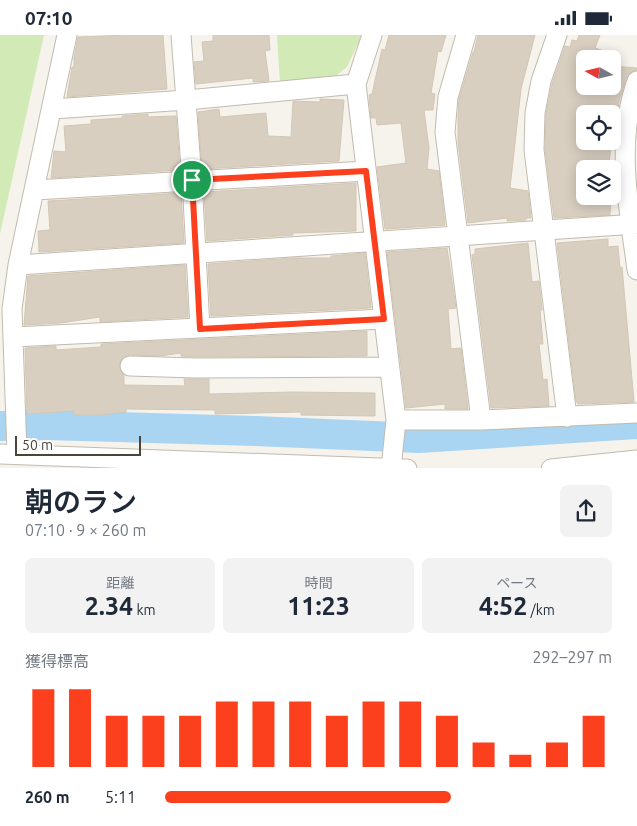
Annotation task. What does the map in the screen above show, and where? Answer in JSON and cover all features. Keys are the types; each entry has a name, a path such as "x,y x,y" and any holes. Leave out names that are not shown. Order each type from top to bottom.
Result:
{"street":[{"path":"67,35 18,265 12,309 16,409 12,450 396,468 396,420 356,84 372,35"},
{"path":"181,35 187,100 200,329"},
{"path":"466,35 448,97 445,132 481,420"},
{"path":"557,35 541,81 535,113 534,150 567,417"},
{"path":"637,81 626,123 624,165 634,224 637,270"},
{"path":"52,109 187,100 356,84"},
{"path":"35,190 366,171"},
{"path":"18,265 634,224"},
{"path":"13,337 384,319"},
{"path":"130,367 195,369 390,367"},
{"path":"396,420 481,420 637,413"},
{"path":"561,468 637,460"}],"green space":[{"path":"0,35 44,35 0,234"},
{"path":"277,35 362,35 347,67 333,78 280,83"}],"building":[{"path":"163,35 167,89 67,97 78,37"},
{"path":"213,35 269,35 270,50 265,51 269,81 253,82 253,78 196,84 194,62 204,61 202,42 213,41"},
{"path":"389,35 446,35 441,52 438,51 431,93 435,94 433,110 424,110 429,148 427,169 439,171 445,225 385,229 377,167 406,163 401,123 377,125 376,118 371,118 369,95 372,94 382,49 385,50"},
{"path":"478,35 535,35 521,89 510,188 528,191 531,218 526,218 526,220 507,221 507,218 468,223 458,142 458,114 459,99"},
{"path":"579,35 600,35 595,48 601,50 576,50 576,95 621,95 621,67 637,68 637,70 630,73 626,78 619,105 576,105 576,150 611,150 609,160 576,160 576,205 611,205 610,215 554,218 545,149 546,114 552,84 565,46 570,47 572,40 577,41"},
{"path":"320,99 344,100 339,161 202,169 198,112 219,109 220,117 266,113 268,136 291,137 293,101 320,102"},
{"path":"148,114 148,117 176,116 180,170 51,178 54,151 66,152 64,126 91,124 91,120"},
{"path":"356,183 356,231 293,233 293,235 207,241 204,192"},
{"path":"181,193 184,243 39,252 38,231 50,230 48,201"},
{"path":"608,239 608,247 618,246 620,268 622,267 634,402 578,404 576,401 557,243"},
{"path":"528,243 532,282 539,281 543,344 539,344 543,380 547,379 549,406 491,408 472,255 475,254 475,249"},
{"path":"447,248 456,308 448,309 451,349 461,348 468,409 445,409 445,404 406,408 387,252"},
{"path":"365,253 371,308 211,316 208,264 294,258 331,258 331,256"},
{"path":"185,265 188,317 100,322 100,317 61,323 24,325 28,276"},
{"path":"367,331 367,356 195,357 181,356 181,353 160,356 130,355 121,360 119,366 124,375 124,385 185,386 184,379 209,379 209,394 375,393 375,416 301,415 301,412 215,414 215,410 126,409 126,412 100,415 74,415 74,411 27,414 25,348 56,346 56,350 101,347 101,344"}],"waterway":[{"path":"0,426 47,425 419,438 637,424"}],"route":[{"path":"366,171 384,319 200,329 192,180 366,171"}]}
